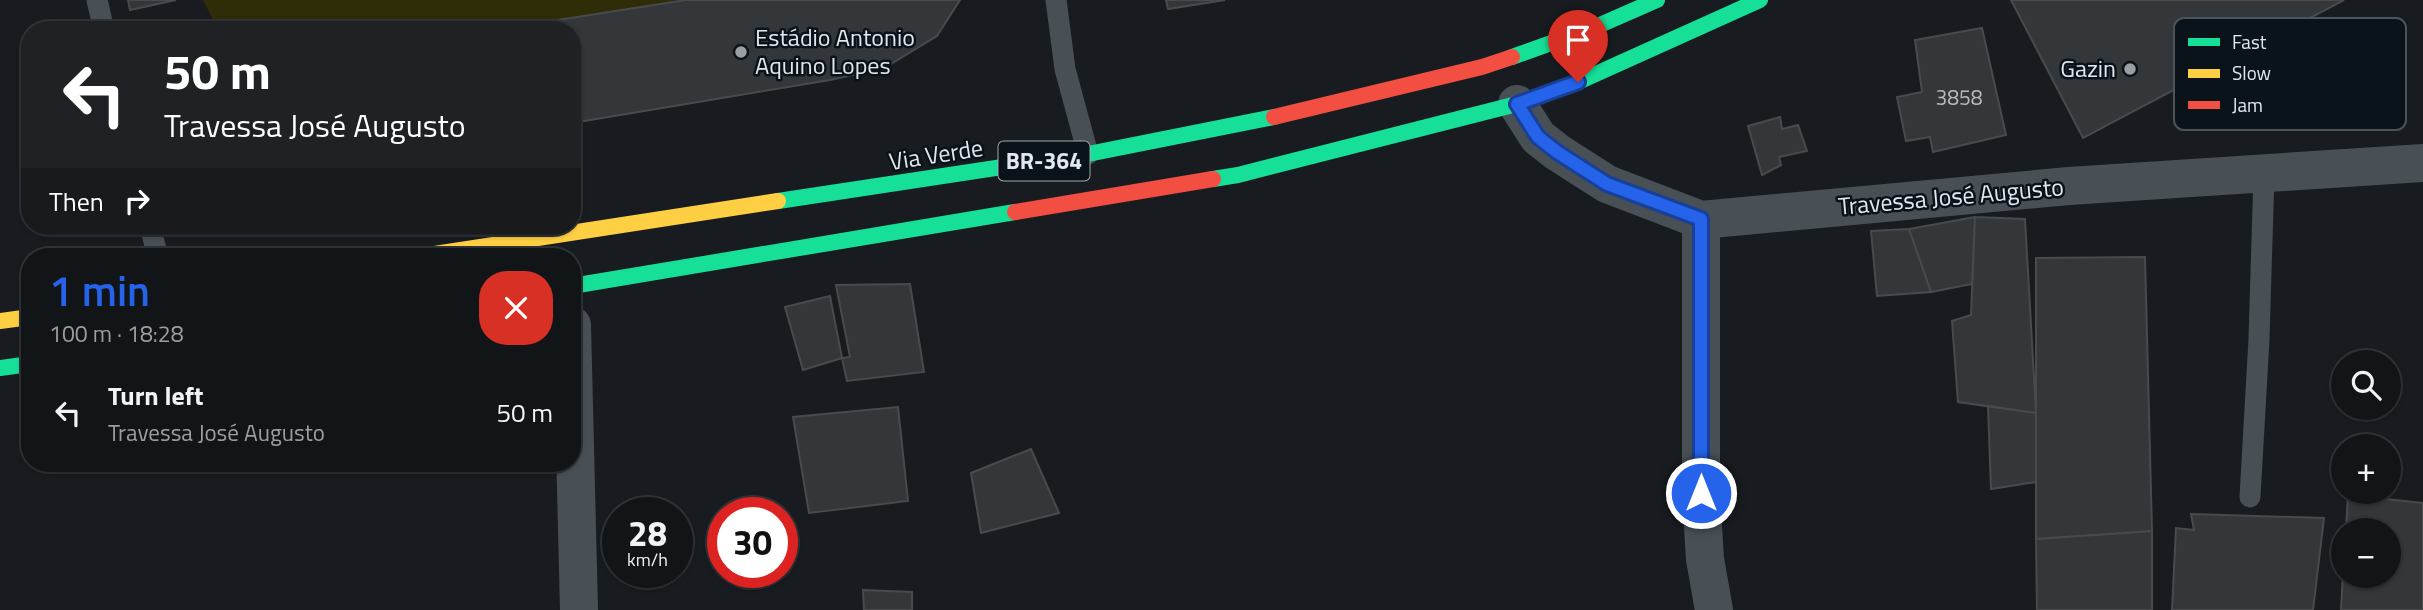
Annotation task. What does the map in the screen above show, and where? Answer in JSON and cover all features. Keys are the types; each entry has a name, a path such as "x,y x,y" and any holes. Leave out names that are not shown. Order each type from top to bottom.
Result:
{"main road":[{"name":"Via Verde","path":"530,248 569,245 1088,155 1317,108 1482,67 1593,28 1657,0"},
{"name":"BR-364","path":"581,284 1238,175 1517,104 1578,82 1760,0"},
{"path":"0,321 21,318"},
{"path":"0,368 21,365"}],"street":[{"name":"Travessa José Augusto","path":"1517,104 1538,137 1597,178 1701,219 2069,186 2423,163"},
{"path":"1701,219 1701,493 1705,559 1714,610"},
{"path":"576,472 579,610"}],"lane":[{"path":"96,0 102,21"},
{"path":"1056,0 1065,69 1088,155"},
{"path":"2250,497 2259,339 2264,174"}],"shaded area":[{"name":"Estádio Antonio Aquino Lopes","path":"203,0 960,0 937,36 884,68 830,80 581,122 581,21 214,21"}],"building":[{"path":"128,0 176,0 130,10"},
{"name":"Estádio Antonio Aquino Lopes","path":"686,0 960,0 937,36 884,68 830,80 581,122 581,21 552,21"},
{"path":"1166,0 1225,0 1168,9"},
{"name":"Gazin","path":"2011,0 2344,0 2310,18 2174,18 2174,90 2083,138"},
{"path":"1982,28 2006,135 1933,152 1930,137 1906,141 1897,97 1922,92 1915,40"},
{"path":"1780,117 1782,129 1798,125 1807,151 1779,157 1781,165 1762,175 1748,126"},
{"path":"1975,217 2025,219 2036,413 1958,402 1952,321 1971,315"},
{"path":"1975,217 1972,284 1931,292 1909,229"},
{"path":"1909,229 1931,292 1877,296 1871,231"},
{"path":"2145,257 2152,531 2036,539 2036,258"},
{"path":"910,284 924,372 847,381 842,358 850,357 836,285"},
{"path":"830,296 842,358 803,370 785,307"},
{"path":"1988,406 2036,413 2036,482 1991,489"},
{"path":"898,407 908,501 809,513 793,417"},
{"path":"1031,449 1059,513 981,533 971,473"},
{"path":"2401,501 2423,503 2423,610 2341,610 2342,588 2401,588 2401,518 2347,518 2347,504 2401,504"},
{"path":"2191,514 2324,518 2313,610 2172,610 2176,528 2194,530"},
{"path":"2152,531 2152,610 2037,610 2036,539"},
{"path":"863,590 912,592 912,610 864,610"}],"traffic: fast":[{"path":"1512,57 1593,28 1657,0"},
{"path":"1213,179 1238,175 1517,104 1578,82 1760,0"},
{"path":"778,201 1088,154 1274,117"},
{"path":"581,284 1015,212"},
{"path":"0,368 21,365"}],"traffic: slow":[{"path":"581,231 778,201"},
{"path":"473,248 558,235"},
{"path":"0,321 21,318"}],"traffic: jam":[{"path":"1274,117 1482,67 1512,57"},
{"path":"1015,212 1213,179"}],"place":[{"name":"Estádio Antonio Aquino Lopes","path":"741,52"},
{"name":"Gazin","path":"2130,69"}],"route":[{"path":"1578,82 1517,104 1538,137 1607,184 1701,219 1701,493"}]}
